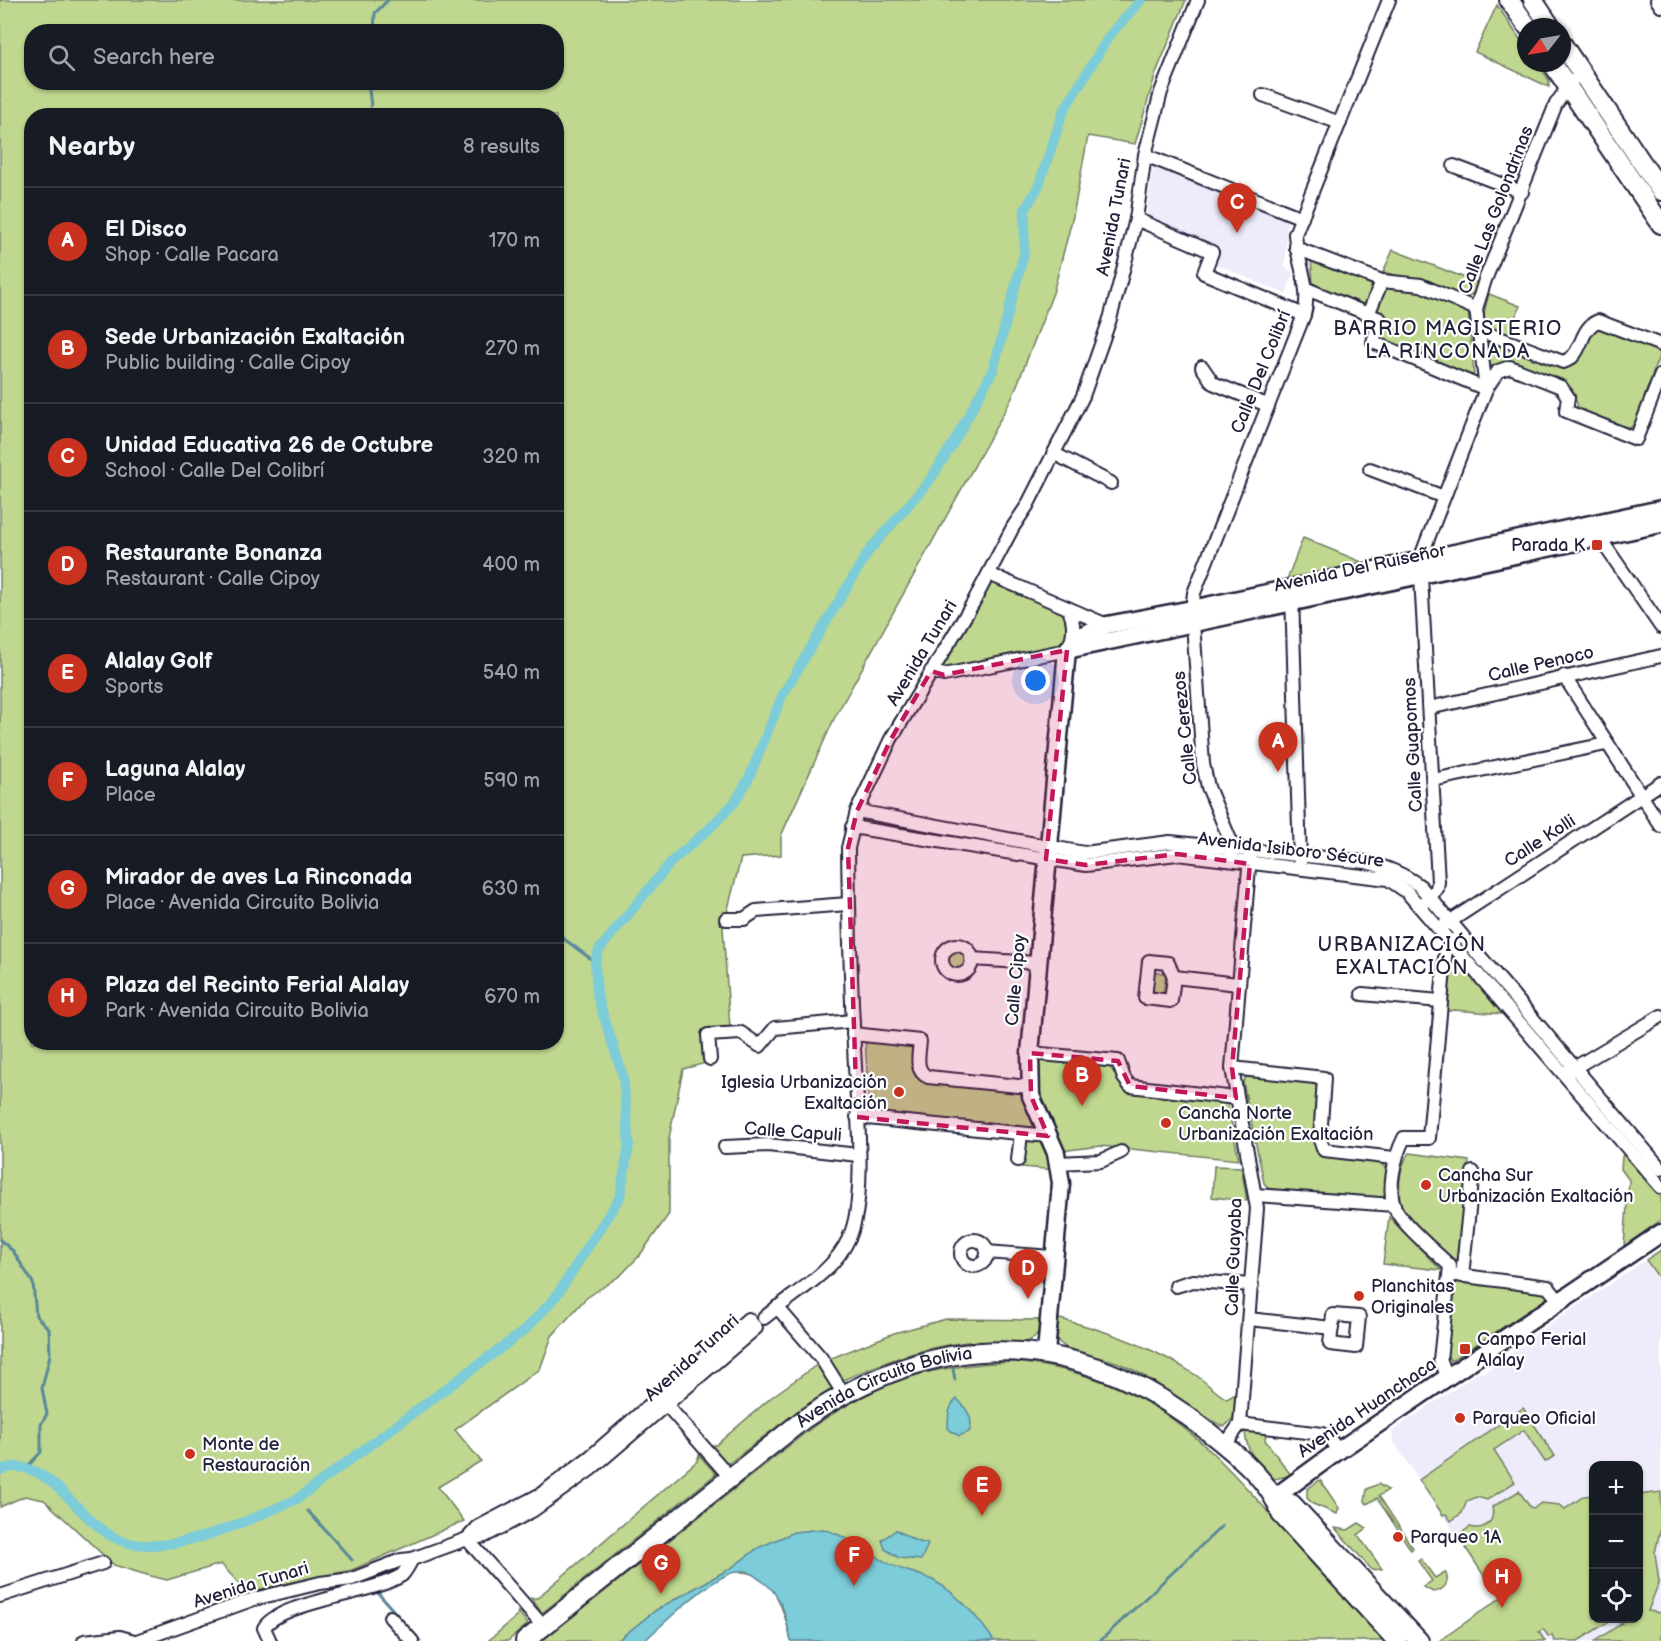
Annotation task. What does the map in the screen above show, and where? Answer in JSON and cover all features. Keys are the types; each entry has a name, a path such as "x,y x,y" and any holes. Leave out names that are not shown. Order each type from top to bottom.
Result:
{"main road":[{"path":"1509,0 1522,18"},
{"path":"1533,0 1545,18"},
{"path":"1571,70 1574,79 1661,224"},
{"path":"1564,72 1574,79 1661,191"},
{"name":"Avenida Del Ruiseñor","path":"1067,650 1193,616 1597,530 1661,509"},
{"name":"Avenida Del Ruiseñor","path":"1597,530 1661,524"},
{"name":"Avenida Del Ruiseñor","path":"1067,650 1079,636 1107,624 1193,616"},
{"name":"Calle Cipoy","path":"1046,1353 1052,1257 1060,1183 1058,1163 1032,1102 1029,1087 1030,1053 1067,650"},
{"name":"Avenida Huanchaca","path":"1275,1497 1338,1451 1661,1233"},
{"name":"Avenida Circuito Bolivia","path":"525,1641 804,1419 843,1393 896,1369 924,1361 987,1352 1046,1353 1089,1365 1149,1390 1174,1405 1225,1445 1275,1497 1292,1504 1419,1641"},
{"name":"Avenida Circuito Bolivia","path":"1275,1497 1281,1514 1397,1641"}],"street":[{"name":"Avenida Tunari","path":"764,1318 828,1267 850,1236 858,1188 848,904 848,848 852,826 891,739 988,574 1055,454 1083,396 1110,319 1136,219 1145,155 1161,92 1198,0"},
{"name":"Calle Del Colibrí","path":"1193,616 1194,593 1304,315 1307,289 1296,248 1295,234 1389,0"},
{"path":"1657,0 1661,6"},
{"name":"Calle Las Golondrinas","path":"1420,567 1444,497 1486,389 1476,309 1485,280 1556,104 1574,79"},
{"path":"1263,95 1340,123"},
{"path":"1145,155 1302,218"},
{"path":"1454,166 1522,192"},
{"path":"1136,219 1212,252 1204,273 1304,315"},
{"path":"1296,248 1382,281 1421,285 1476,309"},
{"path":"1369,312 1382,281"},
{"path":"1307,289 1369,312 1380,319 1372,342 1486,389 1498,371 1510,367 1562,387 1568,397 1566,411 1636,439 1661,375"},
{"path":"1478,330 1563,362 1573,357 1586,329 1598,321 1661,345"},
{"path":"1202,367 1213,383 1267,405"},
{"path":"1055,454 1098,474 1111,483"},
{"path":"1370,469 1444,497"},
{"path":"1597,530 1661,627"},
{"name":"Calle Guapomos","path":"1420,567 1438,882 1437,889 1424,901"},
{"path":"988,574 1107,624"},
{"path":"1292,595 1299,869"},
{"name":"Calle Cipoy","path":"1067,650 1072,640 1074,626 1068,608"},
{"name":"Calle Cerezos","path":"1193,616 1203,764 1208,787 1231,842 1232,856"},
{"name":"Avenida Del Ruiseñor","path":"931,671 944,675 1067,650"},
{"name":"Calle Penoco","path":"1429,708 1661,656"},
{"path":"1564,676 1606,744 1661,825"},
{"path":"1433,780 1606,744"},
{"name":"Calle Kolli","path":"1444,926 1661,783"},
{"name":"Avenida Isiboro Sécure","path":"858,811 1048,853"},
{"name":"Avenida Isiboro Sécure","path":"852,826 1048,853 1084,853 1170,842 1299,869 1378,876 1398,884 1424,901 1444,926 1574,1067 1661,1169"},
{"name":"Avenida Isiboro Sécure","path":"1250,858 1300,856 1386,867 1403,874 1420,886 1424,901"},
{"name":"Calle Guayaba","path":"1240,1424 1252,1285 1256,1196 1232,1068 1250,858"},
{"path":"726,919 744,919 756,911 848,904"},
{"path":"1456,939 1445,958 1429,1138 1404,1138 1394,1158 1394,1205 1403,1219 1450,1266 1456,1275 1548,1287 1560,1302"},
{"name":"Avenida Isiboro Sécure","path":"1456,939 1564,1076 1661,1187"},
{"path":"972,959 1037,963"},
{"path":"1174,977 1238,984"},
{"path":"1362,994 1440,1001"},
{"path":"1564,1076 1574,1067 1661,1016"},
{"path":"710,1059 708,1035 741,1033 760,1046 775,1028 853,1021"},
{"path":"853,1034 920,1041 918,1066 920,1072 928,1077 1029,1087"},
{"path":"1030,1053 1118,1061 1124,1078 1130,1086 1236,1098"},
{"path":"1232,1068 1324,1078 1320,1140 1324,1150 1394,1158"},
{"path":"857,1117 1048,1136"},
{"path":"1018,1160 1021,1134"},
{"name":"Calle Capuli","path":"725,1146 768,1146 858,1155"},
{"path":"1058,1163 1101,1161 1120,1152"},
{"path":"1448,1377 1440,1360 1473,1172"},
{"path":"1256,1196 1394,1205"},
{"path":"987,1252 1052,1257"},
{"path":"1176,1286 1193,1281 1252,1285"},
{"path":"777,1307 821,1358 843,1393"},
{"name":"Avenida Tunari","path":"84,1641 120,1637 135,1641 254,1599 320,1582 352,1579 401,1560 412,1559 467,1539 485,1536 532,1511 591,1469 756,1328 748,1319 590,1456 541,1494 478,1527 467,1539"},
{"path":"1249,1319 1332,1328"},
{"path":"658,1396 730,1477"},
{"path":"1225,1445 1240,1424 1322,1434 1330,1439 1338,1451"},
{"path":"467,1539 543,1626"},
{"name":"Avenida Tunari","path":"270,1641 264,1628 268,1620 302,1606 382,1584 404,1574 412,1559"},
{"path":"0,1596 103,1563"},
{"path":"390,1617 412,1641"}],"highlighted area":[{"path":"1067,650 1046,859 1086,865 1177,854 1250,864 1232,1068 1236,1098 1130,1086 1118,1061 1030,1053 1031,1096 1048,1136 857,1117 848,848 857,811 891,739 931,671 944,675"}],"shaded area":[{"path":"1155,165 1287,219 1285,267 1293,273 1286,294 1215,264 1221,248 1147,215 1152,169"},
{"name":"Campo Ferial Alalay","path":"1661,1250 1661,1641 1545,1641 1504,1579 1495,1585 1489,1583 1393,1441 1392,1431 1479,1372 1482,1374 1512,1353 1513,1349"}],"green space":[{"path":"0,0 1186,0 1156,73 1135,144 1088,136 1073,216 1053,293 1012,398 834,719 781,836 781,855 741,858 723,928 730,1028 705,1030 706,1063 683,1069 669,1138 669,1214 640,1255 621,1275 585,1299 552,1336 540,1369 455,1430 481,1461 438,1487 464,1521 352,1570 247,1592 221,1564 167,1580 114,1565 44,1500 25,1496 0,1507"},
{"path":"1497,5 1517,35 1517,72 1475,52"},
{"path":"1517,72 1543,72 1549,80 1549,87"},
{"path":"1393,250 1478,283 1474,293 1465,298 1424,282 1383,272"},
{"path":"1311,259 1372,283 1367,304 1362,305 1317,287 1313,282"},
{"path":"1395,286 1415,289 1468,311 1474,374 1467,376 1380,340 1376,311 1383,291"},
{"path":"1489,294 1520,306 1508,334 1485,321"},
{"path":"1596,326 1656,349 1660,353 1635,423 1630,428 1579,410 1572,389 1562,381 1507,362 1493,367 1488,365 1484,344 1489,340 1556,366 1569,367 1578,358 1588,336"},
{"path":"1303,538 1369,565 1286,582"},
{"path":"995,582 1059,609 1067,622 1061,645 944,670 941,664 988,586"},
{"path":"860,819 1043,851 1042,854 860,821"},
{"path":"957,950 964,953 967,960 964,967 957,970 950,967 947,960 950,953"},
{"path":"1454,960 1459,961 1504,1014 1454,1010 1445,1012 1450,963"},
{"path":"1154,971 1166,974 1163,994 1150,990"},
{"path":"865,1039 915,1045 915,1070 1026,1091 1037,1128 871,1112"},
{"path":"1036,1059 1110,1067 1125,1089 1227,1101 1239,1160 1101,1146 1061,1151 1038,1099"},
{"path":"1247,1076 1314,1083 1318,1089 1315,1140 1317,1152 1323,1156 1380,1161 1387,1171 1385,1200 1269,1189 1264,1183 1243,1082"},
{"path":"1026,1139 1043,1140 1055,1170 1022,1167"},
{"path":"1410,1153 1469,1161 1457,1259 1452,1260 1403,1211 1400,1181 1403,1165"},
{"path":"1625,1155 1661,1197 1661,1220 1624,1246 1629,1180 1621,1169 1622,1156"},
{"path":"1214,1166 1241,1167 1247,1201 1212,1197"},
{"path":"1389,1217 1441,1270 1383,1264"},
{"path":"1661,1250 1661,1281 1646,1260"},
{"path":"1459,1280 1547,1291 1550,1294 1548,1298 1451,1361 1447,1355 1455,1285"},
{"path":"1056,1318 1111,1334 1164,1356 1197,1376 1227,1399 1239,1392 1233,1418 1224,1427 1131,1369 1116,1362 1082,1354 1065,1347 1054,1335"},
{"path":"946,1319 1043,1320 1037,1335 1028,1341 967,1342 919,1351 843,1380 829,1359 894,1333"},
{"path":"1014,1362 1063,1370 1095,1379 1141,1399 1178,1423 1228,1468 1388,1641 791,1641 785,1616 775,1593 768,1584 747,1573 733,1572 731,1568 656,1610 617,1641 542,1641 814,1426 839,1410 886,1386 932,1371"},
{"path":"818,1364 835,1387 795,1413 728,1464 711,1445 716,1445 773,1396"},
{"path":"1523,1408 1555,1456 1545,1462 1524,1430 1494,1450 1515,1482 1487,1500 1477,1497 1467,1501 1462,1513 1451,1521 1446,1514 1443,1515 1419,1480"},
{"path":"1245,1429 1266,1432 1265,1440 1291,1475 1275,1479 1263,1469 1250,1451"},
{"path":"699,1455 716,1474 542,1613 531,1598 537,1598 697,1461"},
{"path":"1320,1480 1339,1508 1337,1514 1313,1504 1307,1498 1307,1489"},
{"path":"1378,1484 1388,1490 1379,1496 1413,1548 1411,1550 1377,1498 1367,1504 1365,1501 1367,1489"},
{"path":"1519,1491 1530,1507 1534,1508 1541,1503 1560,1505 1565,1509 1584,1496 1589,1495 1589,1623 1606,1623 1578,1641 1554,1641 1552,1635 1549,1637 1543,1629 1539,1632 1545,1641 1439,1641 1509,1592 1498,1576 1494,1579 1489,1573 1484,1576 1462,1542 1464,1540 1460,1534 1470,1527 1480,1528 1488,1524 1492,1517 1492,1507"},
{"path":"1661,1492 1661,1526 1655,1553 1659,1582 1648,1611 1661,1613 1661,1641 1595,1641 1622,1623 1643,1623 1643,1494"},
{"path":"1359,1523 1367,1528 1358,1535 1382,1569 1372,1570 1335,1528 1348,1530"},
{"path":"1421,1559 1435,1578 1445,1572 1447,1582 1440,1590 1433,1592 1423,1587 1432,1581 1418,1561"},
{"path":"518,1611 528,1624 508,1641 488,1641 517,1616"}],"water":[{"path":"957,1399 964,1406 971,1423 969,1432 959,1436 948,1429 950,1408"},
{"path":"823,1529 848,1539 893,1566 923,1576 944,1587 972,1613 994,1641 791,1641 783,1607 775,1593 746,1571 722,1577 708,1586 644,1641 617,1641 656,1610 731,1568 758,1548 794,1532"},
{"path":"896,1530 916,1541 928,1544 921,1560 899,1558 885,1549 882,1540"}],"waterway":[{"path":"374,24 375,13 388,0"},
{"path":"0,1470 18,1467 35,1471 65,1494 94,1523 125,1542 145,1545 167,1544 213,1533 297,1499 525,1330 555,1298 620,1197 629,1145 623,1076 597,995 595,962 599,950 671,862 709,829 735,802 749,778 782,696 868,552 930,480 954,442 993,370 1024,254 1025,210 1039,185 1063,112 1109,36 1141,0"},
{"path":"369,90 371,106"},
{"path":"564,939 595,962"},
{"path":"0,1240 13,1251 33,1283 36,1316 49,1329 50,1355 42,1388 47,1414 41,1424 41,1452 27,1467"},
{"path":"953,1369 955,1380"},
{"path":"308,1511 352,1560"},
{"path":"1100,1641 1222,1526"},
{"path":"378,1593 420,1641"}],"place":[{"name":"Unidad Educativa 26 de Octubre","path":"1237,233"},
{"name":"Parada K","path":"1597,545"},
{"name":"El Disco","path":"1278,772"},
{"name":"Iglesia Urbanización Exaltación","path":"899,1092"},
{"name":"Sede Urbanización Exaltación","path":"1082,1106"},
{"name":"Cancha Norte Urbanización Exaltación","path":"1166,1123"},
{"name":"Cancha Sur Urbanización Exaltación","path":"1426,1185"},
{"name":"Planchitas Originales","path":"1359,1296"},
{"name":"Restaurante Bonanza","path":"1028,1299"},
{"name":"Campo Ferial Alalay","path":"1465,1349"},
{"name":"Parqueo Oficial","path":"1460,1418"},
{"name":"Monte de Restauración","path":"190,1454"},
{"name":"Alalay Golf","path":"982,1516"},
{"name":"Parqueo 1A","path":"1398,1537"},
{"name":"Laguna Alalay","path":"854,1586"},
{"name":"Mirador de aves La Rinconada","path":"661,1594"},
{"name":"Plaza del Recinto Ferial Alalay","path":"1502,1608"}],"district":[{"name":"BARRIO MAGISTERIO LA RINCONADA","path":"1448,340"},
{"name":"URBANIZACIÓN EXALTACIÓN","path":"1402,956"}]}
